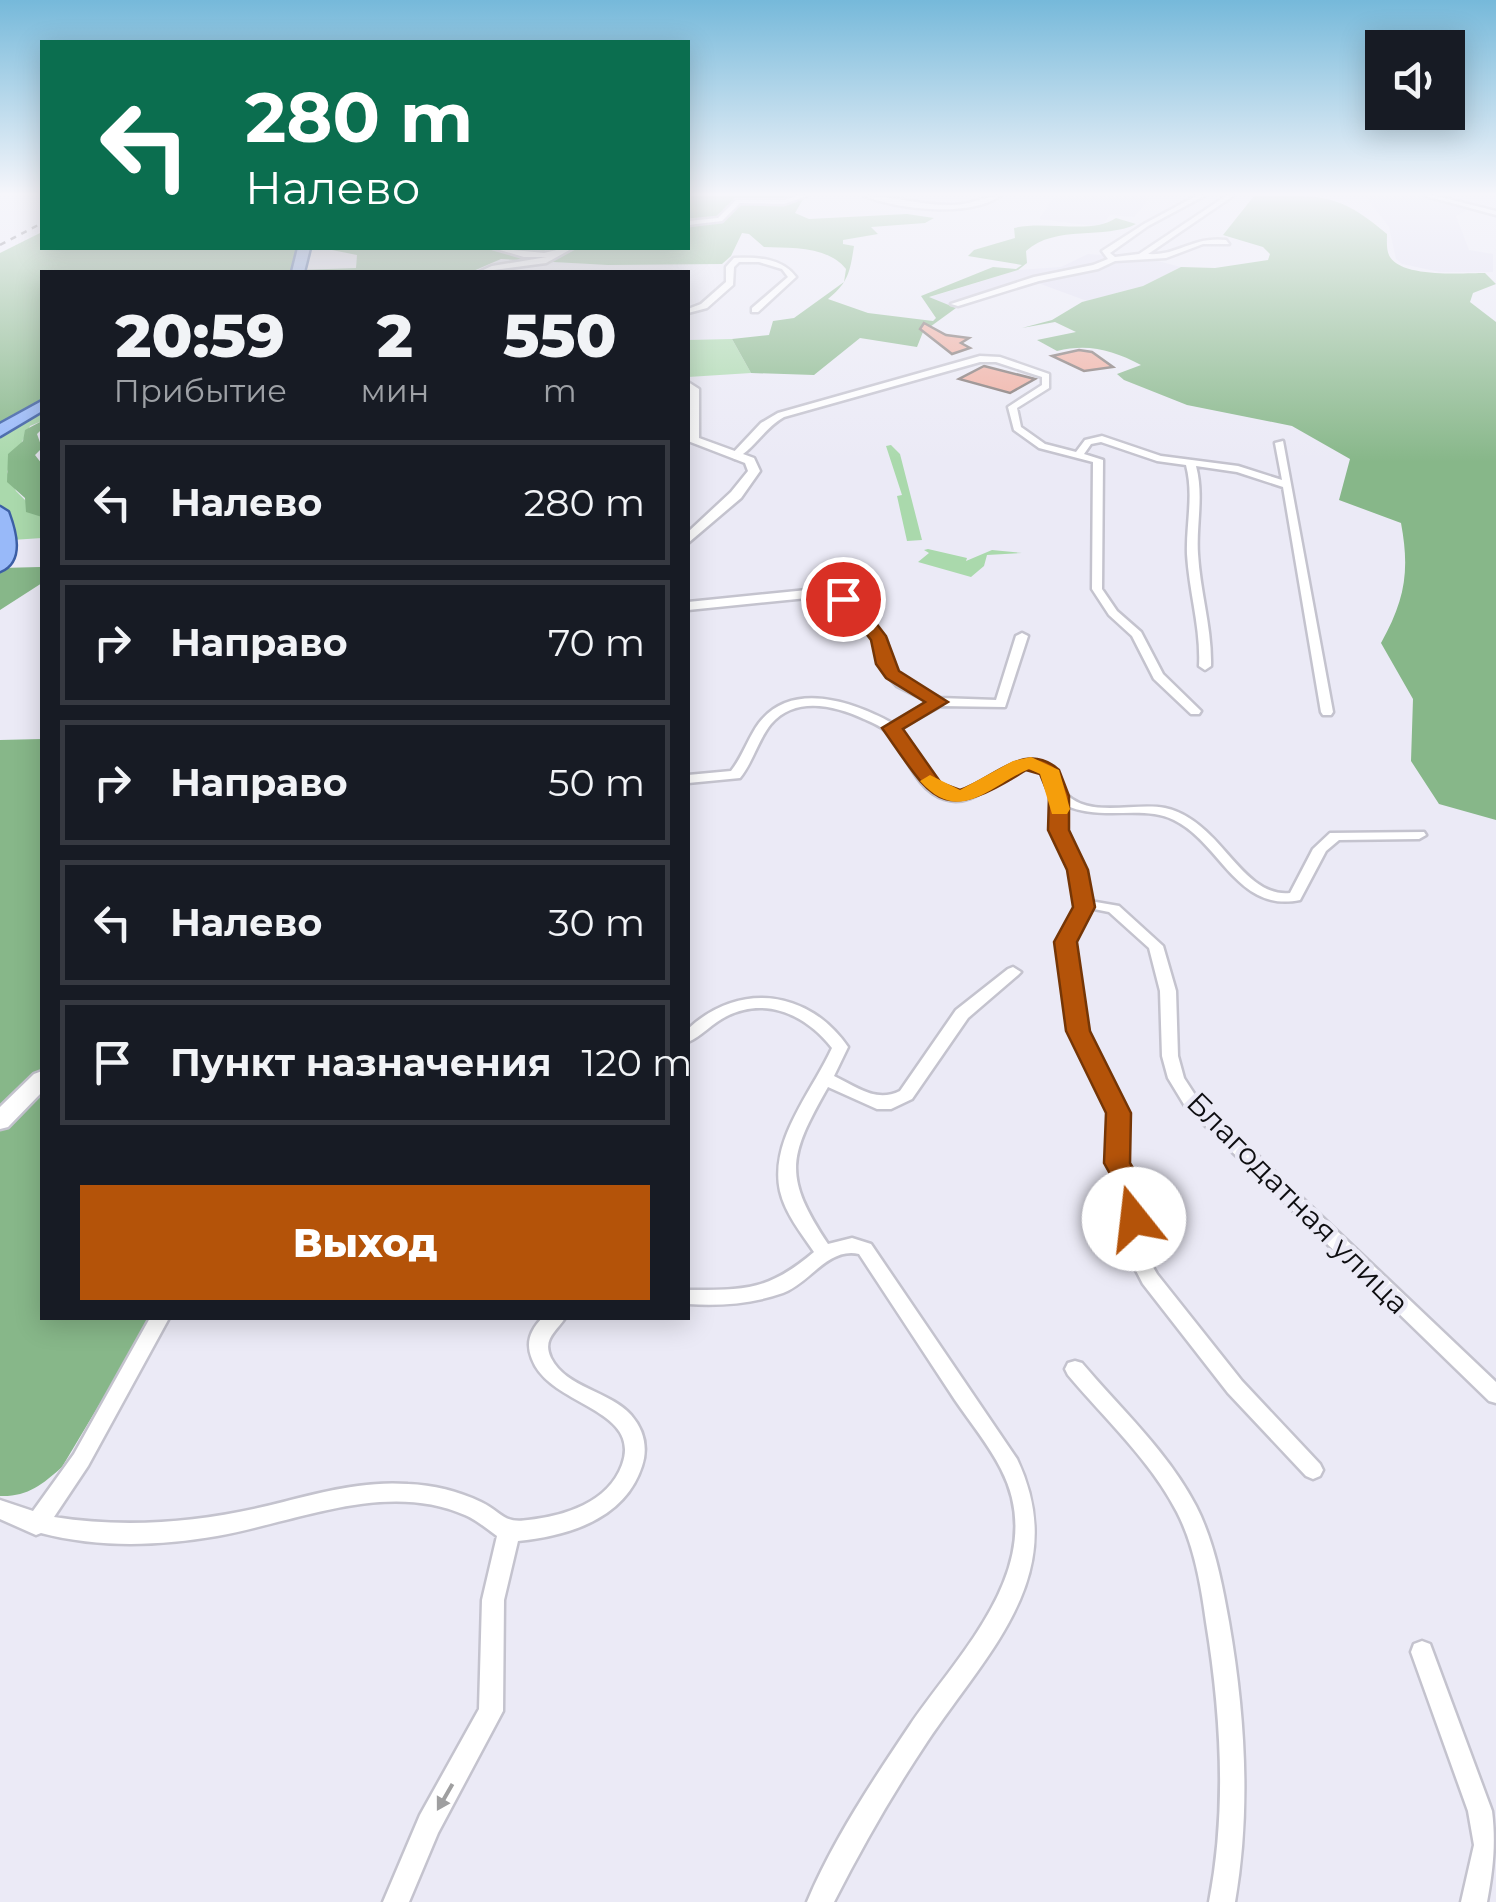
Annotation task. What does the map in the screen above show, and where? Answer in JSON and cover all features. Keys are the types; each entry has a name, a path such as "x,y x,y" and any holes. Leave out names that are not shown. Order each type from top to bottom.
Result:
{"main road":[{"path":"0,431 40,407"},
{"path":"0,512 8,541 0,566"}],"street":[{"path":"690,311 704,306 728,285"},
{"path":"754,310 785,285"},
{"path":"955,304 1028,285"},
{"path":"735,456 747,448 755,431 780,415 988,358 1046,376 1046,386 1012,407 1018,428 1042,446 1092,457 1098,463 1097,590 1105,604 1137,634 1158,676 1194,711"},
{"path":"690,387 693,440 754,464 750,480 690,537"},
{"path":"1078,454 1088,442 1102,439 1160,459 1238,469 1288,485"},
{"path":"1280,443 1288,467 1327,712"},
{"path":"1190,463 1196,513 1192,552 1208,640 1205,666"},
{"path":"690,606 817,593 850,601 880,639 885,664 892,674 938,702 1001,704 1022,636"},
{"path":"892,728 938,702"},
{"path":"690,780 735,775 766,722 777,712 800,704 847,705 892,728 934,788 950,796 970,794 1020,765 1031,763 1049,770 1059,796 1058,830 1078,870 1084,907 1066,942 1078,1031 1118,1113 1117,1163 1134,1192 1135,1245 1142,1268 1234,1387 1313,1470"},
{"path":"1059,796 1072,805 1096,812 1178,816 1219,848 1250,887 1276,899 1289,899 1300,891 1320,849 1335,836 1419,835"},
{"name":"Благодатная улица","path":"1084,907 1094,904 1114,909 1156,946 1168,991 1170,1056 1176,1078 1192,1102 1496,1395"},
{"path":"828,1080 877,1103 891,1103 906,1095 962,1014 1014,972"},
{"path":"690,1035 708,1019 739,1006 772,1001 814,1017 840,1047 828,1080 789,1148 786,1162 793,1202 824,1253"},
{"path":"0,1121 40,1080"},
{"path":"690,1296 769,1290 796,1278 824,1253 844,1243 865,1249 876,1260 925,1342 1010,1466 1024,1513 1025,1546 1015,1582 991,1628 915,1738 820,1902"},
{"path":"36,1525 81,1460 158,1320"},
{"path":"0,1509 36,1525 136,1535 218,1526 402,1490 444,1496 487,1513 509,1532 550,1529 582,1518 617,1495 636,1454 634,1435 621,1417 564,1386 542,1368 537,1343 552,1320"},
{"path":"1075,1369 1174,1489 1189,1515 1203,1557 1224,1668 1233,1799 1222,1902"},
{"path":"396,1902 430,1824 491,1711 493,1600 509,1532"},
{"path":"1422,1652 1480,1811 1486,1845 1474,1902"}],"shaded area":[{"path":"970,285 1032,285 956,308 927,298"},
{"path":"1043,285 1145,285 1143,286 1087,301"}],"green space":[{"path":"0,285 40,285 40,407 0,433"},
{"path":"842,285 828,299 868,313 933,321 936,318 921,296 949,285 969,285 929,297 956,308 923,332 917,347 860,338 814,375 751,373 732,339 769,335 773,321 794,318"},
{"path":"1494,285 1473,293 1470,302 1496,322 1496,820 1439,804 1411,761 1413,699 1381,643 1396,613 1403,585 1401,523 1339,500 1350,459 1292,426 1187,405 1124,380 1117,374 1141,365 1120,355 1090,348 1057,351 1037,340 1076,332 1055,322 1022,328 1052,320 1082,302 1143,286"},
{"path":"732,339 751,373 690,377 690,340"},
{"path":"40,407 40,422 30,426 7,472 16,491 40,515 40,538 12,540 0,505 0,433"},
{"path":"40,422 40,450 35,455 40,461 40,516 26,512 25,498 7,482 8,454 23,441 25,430"},
{"path":"891,445 900,454 922,540 907,541 897,496 902,495 886,446"},
{"path":"0,505 5,516 1,568 40,567 40,584 0,610"},
{"path":"924,550 967,558 966,561 992,550 1022,553 987,555 984,566 971,577 918,562 929,553"},
{"path":"40,739 40,1320 150,1320 62,1467 34,1489 0,1496 0,740"}],"building":[{"path":"924,323 946,335 969,338 961,343 970,348 952,354 920,329"},
{"path":"1079,350 1092,352 1113,367 1084,371 1052,356"},
{"path":"984,366 1035,379 1010,393 959,379"}],"slow traffic":[{"path":"930,781 934,788 950,796 962,796 982,789 1020,765 1042,765 1049,770 1060,809"}],"route":[{"path":"843,599 850,601 880,639 885,664 892,674 938,702 892,728 934,788 950,796 962,796 982,789 1020,765 1031,763 1049,770 1059,796 1058,830 1078,870 1084,907 1066,942 1078,1031 1118,1113 1117,1163 1134,1192 1134,1219"}]}
